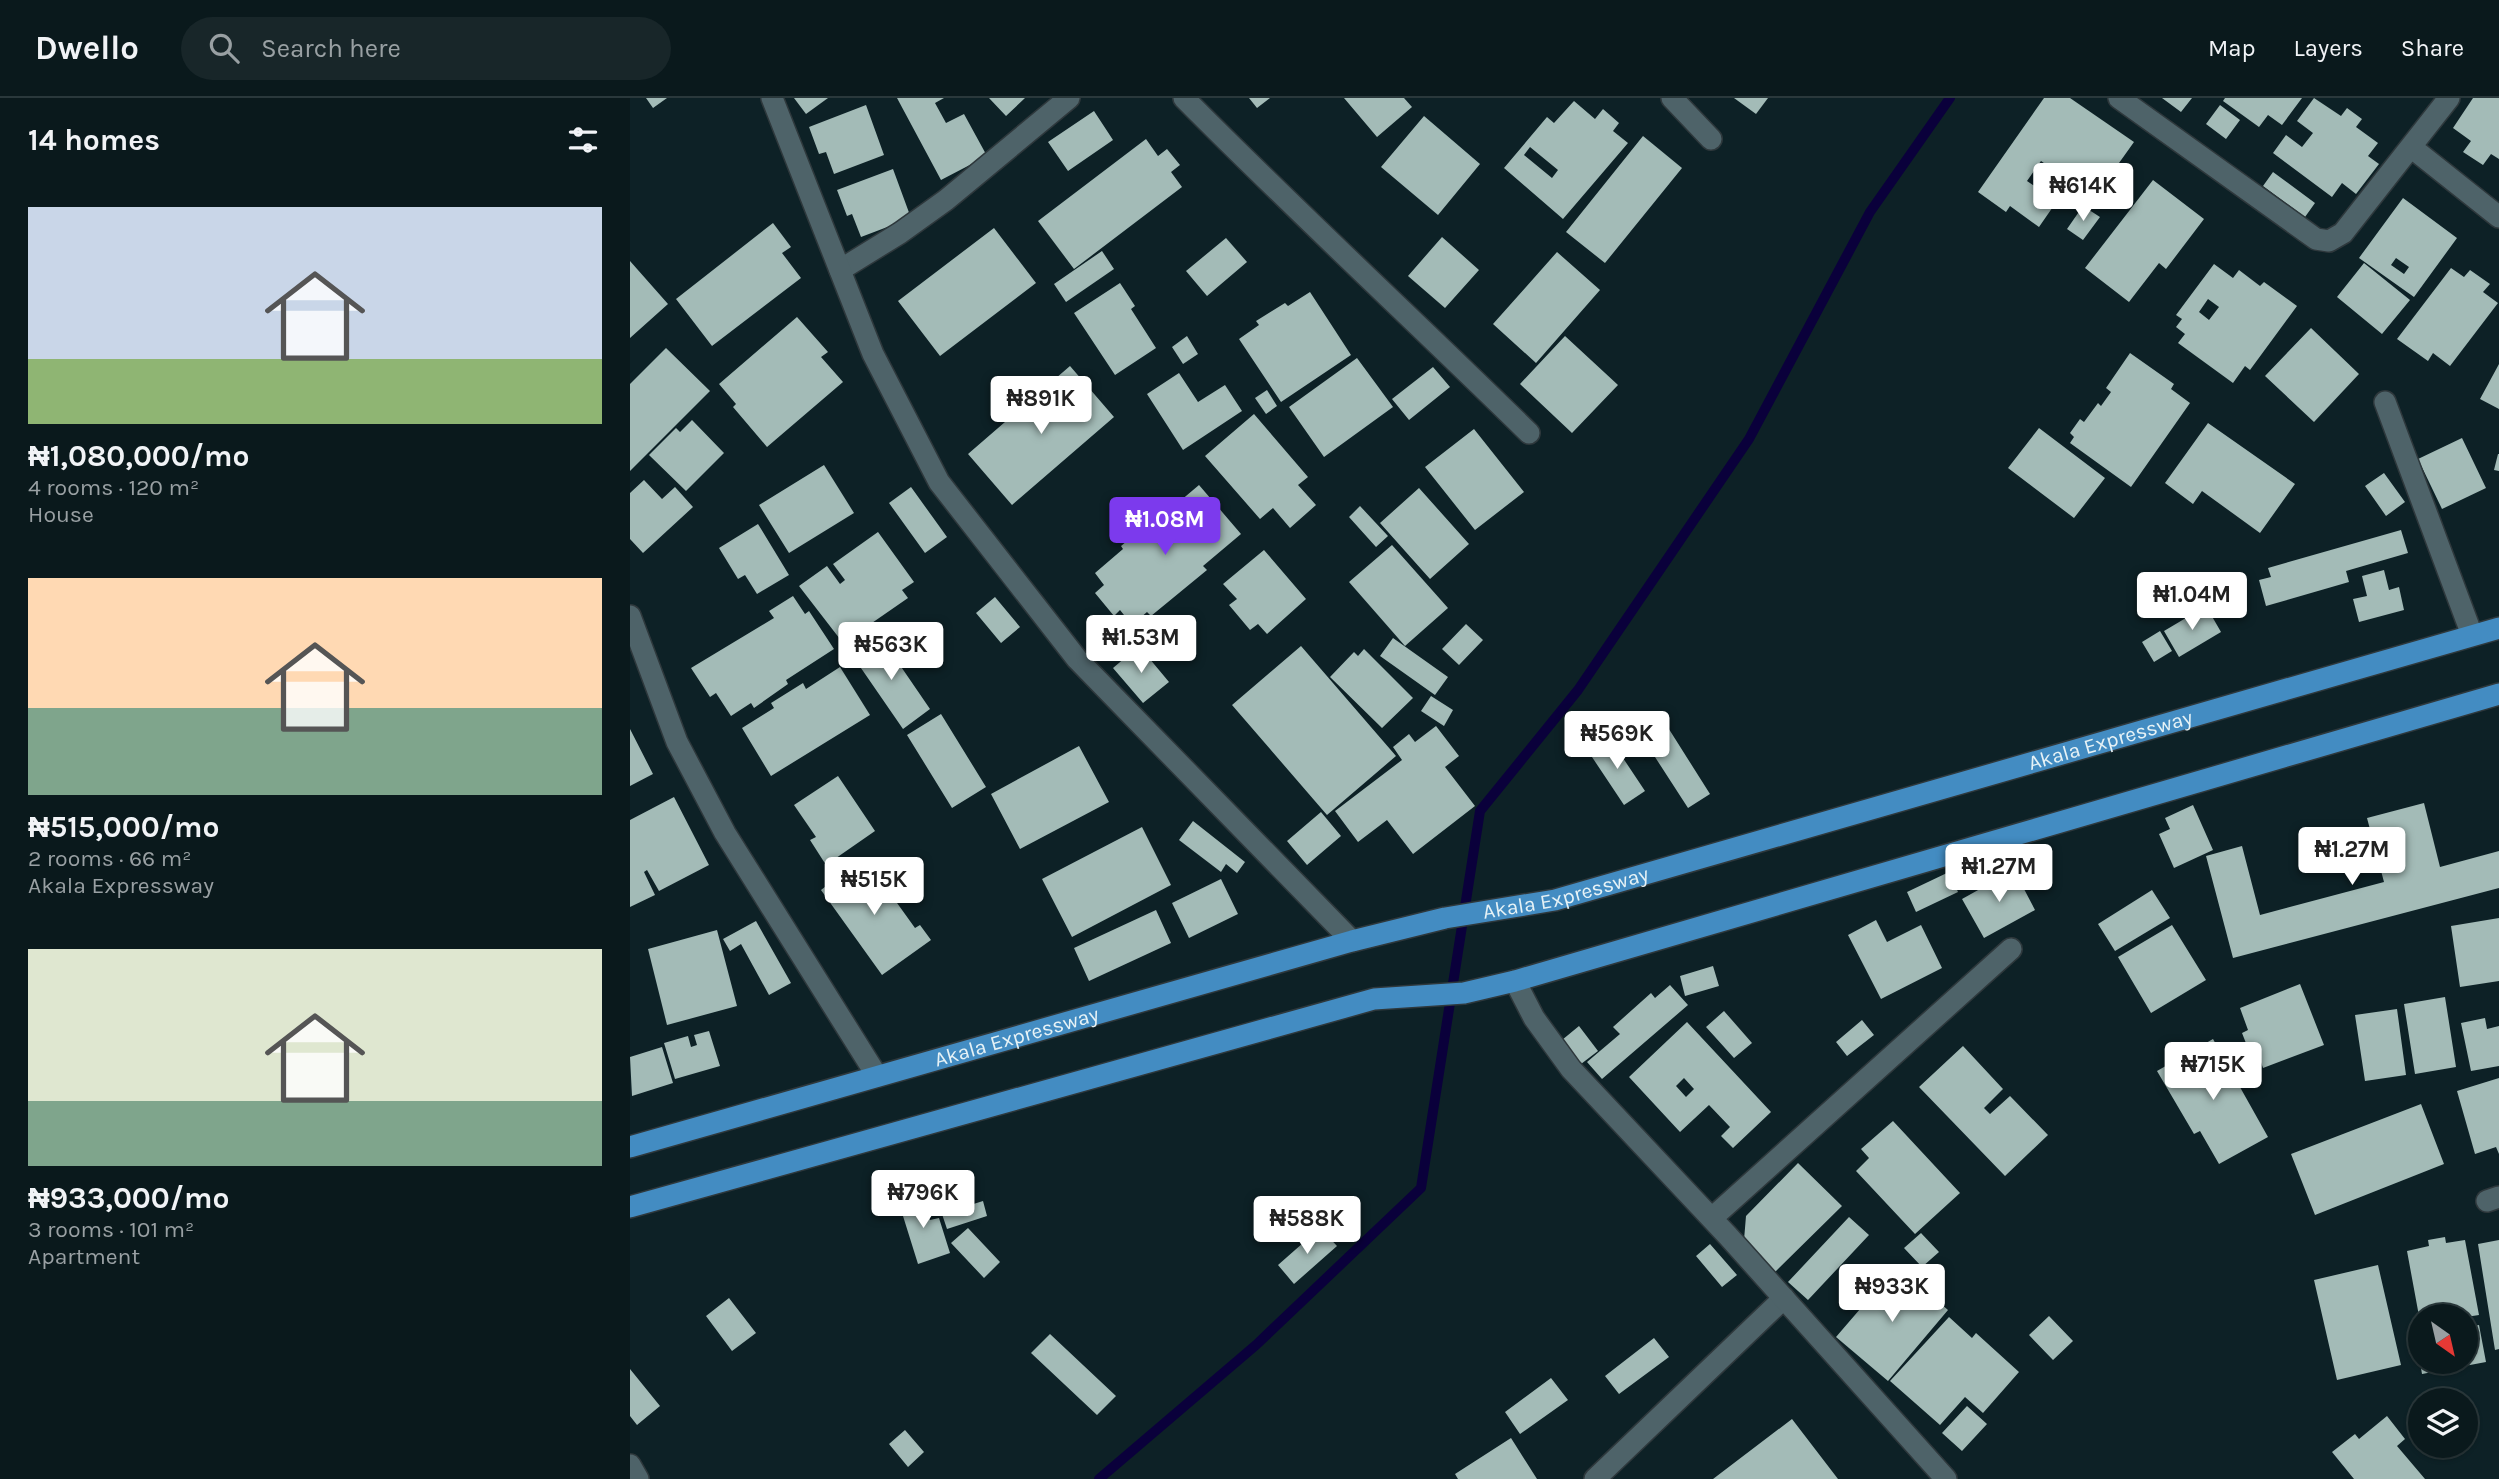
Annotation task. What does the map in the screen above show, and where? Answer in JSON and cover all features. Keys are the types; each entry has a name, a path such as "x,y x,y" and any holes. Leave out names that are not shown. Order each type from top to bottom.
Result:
{"main road":[{"name":"Akala Expressway","path":"630,1147 1352,942 1445,918 1555,900 2499,628"},
{"path":"630,1207 1374,999 1464,993 1515,981 2499,694"}],"street":[{"path":"772,98 873,354 939,482 1077,659 1352,942"},
{"path":"840,270 900,233 946,200 1069,98"},
{"path":"1184,98 1529,433"},
{"path":"1672,98 1711,139"},
{"path":"2119,98 2316,239 2329,241 2343,233 2449,98"},
{"path":"2411,147 2499,217"},
{"path":"2385,402 2472,635"},
{"path":"630,617 677,742 725,834 877,1076"},
{"path":"1712,1218 2011,949"},
{"path":"1515,981 1534,1018 1571,1069 1712,1218 1946,1479"},
{"path":"1595,1479 1784,1297"},
{"path":"630,1465 638,1479"}],"building":[{"path":"646,98 667,98 653,108"},
{"path":"794,98 828,98 806,114"},
{"path":"897,98 944,98 935,103 946,123 964,114 987,156 941,180"},
{"path":"989,98 1025,98 1006,116"},
{"path":"1249,98 1270,98 1257,108"},
{"path":"1344,98 1404,98 1412,107 1377,137"},
{"path":"1734,98 1768,98 1756,114"},
{"path":"2044,98 2070,98 2134,142 2094,198 2041,161 2027,181 2057,201 2039,227 2010,206 2006,212 1978,192"},
{"path":"2162,98 2192,98 2181,112"},
{"path":"2225,98 2302,98 2282,125 2268,115 2259,127 2223,101"},
{"path":"2314,98 2341,116 2347,108 2362,119 2356,127 2378,143 2368,156 2379,164 2356,194 2342,183 2332,197 2273,153 2286,135 2302,147 2313,133 2297,121"},
{"path":"2473,98 2499,98 2499,159 2491,154 2483,165 2463,152 2471,141 2453,128"},
{"path":"1574,101 1595,119 1603,109 1619,123 1613,131 1628,143 1563,219 1504,168 1547,117 1554,123","holes":["1530,147 1558,170 1552,178 1524,155"]},
{"path":"866,105 884,155 834,174 826,152 819,154 809,127"},
{"path":"2220,105 2240,120 2226,139 2206,124"},
{"path":"1094,111 1113,140 1068,171 1048,142"},
{"path":"1424,116 1480,164 1438,215 1381,167"},
{"path":"1643,136 1682,168 1605,263 1566,232"},
{"path":"1146,139 1158,156 1167,149 1180,165 1171,172 1182,187 1074,269 1038,221"},
{"path":"893,169 911,218 861,237 852,214 847,216 837,190"},
{"path":"2273,172 2315,203 2305,217 2263,186"},
{"path":"2153,180 2204,219 2166,269 2159,263 2129,302 2085,268"},
{"path":"2403,198 2457,238 2414,297 2359,258","holes":["2396,258 2409,267 2404,274 2391,265"]},
{"path":"2083,206 2100,217 2083,240 2067,229"},
{"path":"773,223 791,247 782,253 801,278 712,346 676,299"},
{"path":"994,228 1036,283 940,356 898,301"},
{"path":"1442,237 1479,270 1445,308 1408,276"},
{"path":"1226,238 1247,262 1207,296 1186,271"},
{"path":"1102,251 1114,269 1066,302 1054,284"},
{"path":"1557,252 1600,290 1536,363 1493,324"},
{"path":"630,261 668,304 630,338"},
{"path":"2364,263 2410,300 2382,334 2337,297"},
{"path":"2214,264 2233,278 2239,270 2260,286 2264,282 2297,306 2250,370 2245,366 2233,383 2178,343 2185,334 2176,327 2182,319 2176,315","holes":["2208,299 2219,307 2209,320 2199,312"]},
{"path":"2451,268 2464,277 2470,270 2490,284 2483,292 2498,303 2450,366 2433,353 2428,361 2397,339"},
{"path":"1120,283 1135,306 1131,309 1156,348 1115,375 1074,313"},
{"path":"1310,292 1351,355 1281,402 1239,339 1259,325 1256,321 1285,303 1288,306"},
{"path":"797,317 828,352 821,357 843,382 767,447 733,407 736,404 719,384"},
{"path":"2311,328 2359,374 2314,422 2265,376"},
{"path":"1187,336 1198,354 1183,364 1172,347"},
{"path":"1565,336 1618,385 1572,433 1520,384"},
{"path":"666,348 710,391 630,471 630,384"},
{"path":"2130,353 2174,384 2171,389 2190,403 2131,487 2070,443 2074,437 2070,433 2080,419 2084,422 2098,403 2101,406 2111,392 2106,388"},
{"path":"1357,358 1393,407 1324,457 1289,407"},
{"path":"2499,364 2499,409 2480,399"},
{"path":"1070,366 1114,417 1012,505 968,454"},
{"path":"1433,367 1450,387 1409,420 1392,399"},
{"path":"1179,373 1198,402 1225,385 1242,411 1183,450 1147,394"},
{"path":"1267,390 1277,406 1266,414 1255,398"},
{"path":"1254,414 1308,477 1298,485 1316,505 1290,528 1273,508 1260,519 1205,456"},
{"path":"692,420 724,453 686,491 649,455 676,428 680,432"},
{"path":"2208,423 2295,484 2260,533 2202,491 2193,504 2165,483"},
{"path":"2039,428 2105,478 2074,518 2008,468"},
{"path":"1474,429 1524,492 1475,530 1425,467"},
{"path":"2462,438 2486,488 2442,509 2418,459"},
{"path":"2499,454 2499,471 2494,470"},
{"path":"824,465 854,513 789,553 759,505"},
{"path":"2384,473 2405,502 2386,516 2365,486"},
{"path":"644,480 662,499 675,487 693,507 643,553 630,539 630,493"},
{"path":"1199,485 1241,534 1203,566 1207,570 1151,616 1147,612 1132,625 1120,610 1114,616 1095,593 1104,585 1095,573 1123,549 1121,546"},
{"path":"911,487 947,537 925,553 889,503"},
{"path":"1419,488 1469,544 1430,579 1380,523"},
{"path":"1360,506 1388,536 1376,547 1349,517"},
{"path":"758,524 789,575 757,594 745,575 738,579 719,548"},
{"path":"2401,530 2408,553 2346,571 2349,582 2266,606 2259,580 2271,577 2268,568"},
{"path":"878,532 914,582 902,590 908,598 843,643 799,586 827,566 840,584 845,580 833,564"},
{"path":"1392,545 1448,608 1405,646 1349,582"},
{"path":"1264,550 1306,599 1267,634 1258,624 1250,630 1229,605 1237,599 1223,584"},
{"path":"2384,570 2389,590 2399,587 2404,610 2359,622 2353,599 2367,596 2362,576"},
{"path":"793,596 805,614 809,611 834,649 786,680 788,684 754,708 751,703 731,716 716,693 710,697 691,668 774,618 769,611"},
{"path":"995,597 1020,627 1001,643 976,613"},
{"path":"2206,606 2221,632 2179,657 2164,631"},
{"path":"1466,624 1483,640 1459,665 1442,649"},
{"path":"2160,631 2172,651 2154,662 2142,642"},
{"path":"880,636 930,709 903,729 852,655"},
{"path":"1393,638 1448,677 1435,695 1380,656"},
{"path":"1139,646 1169,682 1143,703 1113,668"},
{"path":"1301,646 1396,756 1327,815 1232,705"},
{"path":"1364,649 1413,698 1382,728 1330,677 1354,652 1358,656"},
{"path":"840,667 870,715 771,776 742,728 774,708 771,703 803,683 806,689"},
{"path":"1431,696 1453,710 1444,726 1421,711"},
{"path":"941,714 986,787 952,808 907,735"},
{"path":"1436,726 1459,756 1445,767 1475,806 1413,854 1387,820 1358,842 1335,811 1402,760 1393,747 1409,734 1415,742"},
{"path":"1667,726 1710,794 1688,808 1644,740"},
{"path":"630,729 653,774 630,786"},
{"path":"1609,737 1645,791 1624,805 1588,751"},
{"path":"1079,746 1109,802 1020,849 991,794"},
{"path":"838,776 875,831 826,865 810,840 816,837 794,805"},
{"path":"674,797 709,865 659,891 647,870 644,872 655,895 630,907 630,820"},
{"path":"2424,803 2440,867 2499,851 2499,888 2233,958 2206,856 2242,846 2260,915 2384,882 2367,818"},
{"path":"2193,805 2213,850 2174,868 2159,834 2170,829 2165,818"},
{"path":"1321,812 1341,836 1307,865 1287,841"},
{"path":"1193,821 1245,862 1237,873 1226,864 1221,872 1179,840"},
{"path":"1142,827 1171,885 1072,937 1042,879"},
{"path":"2001,848 2009,865 1992,873 1984,857"},
{"path":"864,857 915,928 920,925 931,940 882,975 821,890"},
{"path":"2014,870 2035,910 1984,938 1962,899"},
{"path":"1949,872 1958,892 1916,912 1907,892"},
{"path":"1221,879 1238,914 1189,938 1172,903"},
{"path":"2152,890 2170,918 2115,951 2098,924"},
{"path":"1156,910 1171,943 1089,981 1074,948"},
{"path":"2499,918 2499,981 2460,987 2451,926"},
{"path":"1876,920 1887,942 1921,925 1942,968 1881,999 1848,935"},
{"path":"756,921 791,983 769,995 741,944 730,951 723,939"},
{"path":"2172,925 2206,980 2151,1013 2118,957"},
{"path":"717,930 737,1006 667,1025 648,949"},
{"path":"1713,966 1719,986 1685,996 1680,976"},
{"path":"2300,984 2324,1045 2263,1068 2258,1053 2251,1056 2242,1033 2248,1030 2240,1008"},
{"path":"1670,985 1688,1005 1602,1079 1587,1062 1620,1034 1613,1027 1651,993 1655,998"},
{"path":"2445,997 2456,1067 2415,1074 2404,1004"},
{"path":"2397,1009 2406,1075 2365,1081 2355,1015"},
{"path":"1724,1011 1752,1043 1734,1058 1706,1027"},
{"path":"2485,1018 2487,1029 2499,1026 2499,1066 2471,1071 2461,1023"},
{"path":"1862,1020 1874,1035 1847,1056 1836,1042"},
{"path":"1687,1022 1771,1112 1733,1148 1721,1136 1730,1127 1709,1105 1680,1132 1629,1077","holes":["1684,1078 1694,1089 1686,1097 1676,1086"]},
{"path":"1579,1026 1598,1051 1581,1064 1562,1040"},
{"path":"709,1031 720,1066 675,1079 664,1043 688,1036 691,1047 697,1045 694,1035"},
{"path":"2213,1039 2268,1137 2219,1164 2200,1131 2194,1134 2157,1071"},
{"path":"1963,1046 2003,1089 1984,1108 1990,1114 2010,1096 2048,1135 2005,1176 1919,1087"},
{"path":"662,1047 673,1083 632,1096 630,1057"},
{"path":"2499,1078 2499,1154 2496,1147 2475,1154 2457,1091"},
{"path":"2421,1104 2444,1164 2315,1215 2291,1154"},
{"path":"1893,1121 1960,1193 1915,1234 1856,1171 1869,1158 1861,1149"},
{"path":"1798,1163 1842,1206 1775,1272 1744,1240 1746,1216"},
{"path":"921,1193 930,1220 939,1218 950,1253 918,1264 898,1200"},
{"path":"983,1201 987,1216 947,1229 942,1214"},
{"path":"1849,1217 1869,1235 1808,1300 1788,1282"},
{"path":"968,1228 1000,1262 984,1278 951,1243"},
{"path":"1320,1228 1337,1246 1294,1284 1278,1265"},
{"path":"1921,1233 1939,1252 1922,1267 1904,1248"},
{"path":"2445,1237 2446,1243 2465,1240 2477,1304 2417,1304 2407,1251 2429,1246 2428,1240"},
{"path":"2499,1240 2499,1349 2495,1350 2478,1244"},
{"path":"1710,1244 1737,1275 1722,1287 1696,1256"},
{"path":"2378,1265 2401,1365 2337,1380 2314,1280"},
{"path":"1897,1266 1948,1310 1888,1381 1836,1337"},
{"path":"729,1298 756,1333 732,1351 706,1316"},
{"path":"2049,1316 2073,1341 2053,1360 2029,1335"},
{"path":"1949,1317 1972,1338 1976,1333 2019,1372 1983,1413 1965,1397 1940,1425 1890,1381"},
{"path":"2478,1325 2486,1362 2478,1364"},
{"path":"1050,1334 1116,1396 1097,1415 1031,1353"},
{"path":"1654,1338 1669,1357 1619,1394 1605,1376"},
{"path":"630,1369 660,1406 637,1425 630,1416"},
{"path":"1551,1378 1568,1400 1520,1434 1505,1412"},
{"path":"1967,1406 1987,1424 1962,1451 1942,1433"},
{"path":"2387,1416 2405,1439 2397,1446 2425,1479 2354,1479 2332,1452 2355,1434 2359,1439"},
{"path":"1792,1419 1838,1479 1713,1479"},
{"path":"905,1430 924,1452 908,1467 889,1444"},
{"path":"1511,1438 1537,1479 1458,1479 1455,1474"}],"waterway":[{"path":"1099,1479 1256,1345 1421,1188 1480,811 1578,690 1749,439 1870,212 1950,98"}]}
